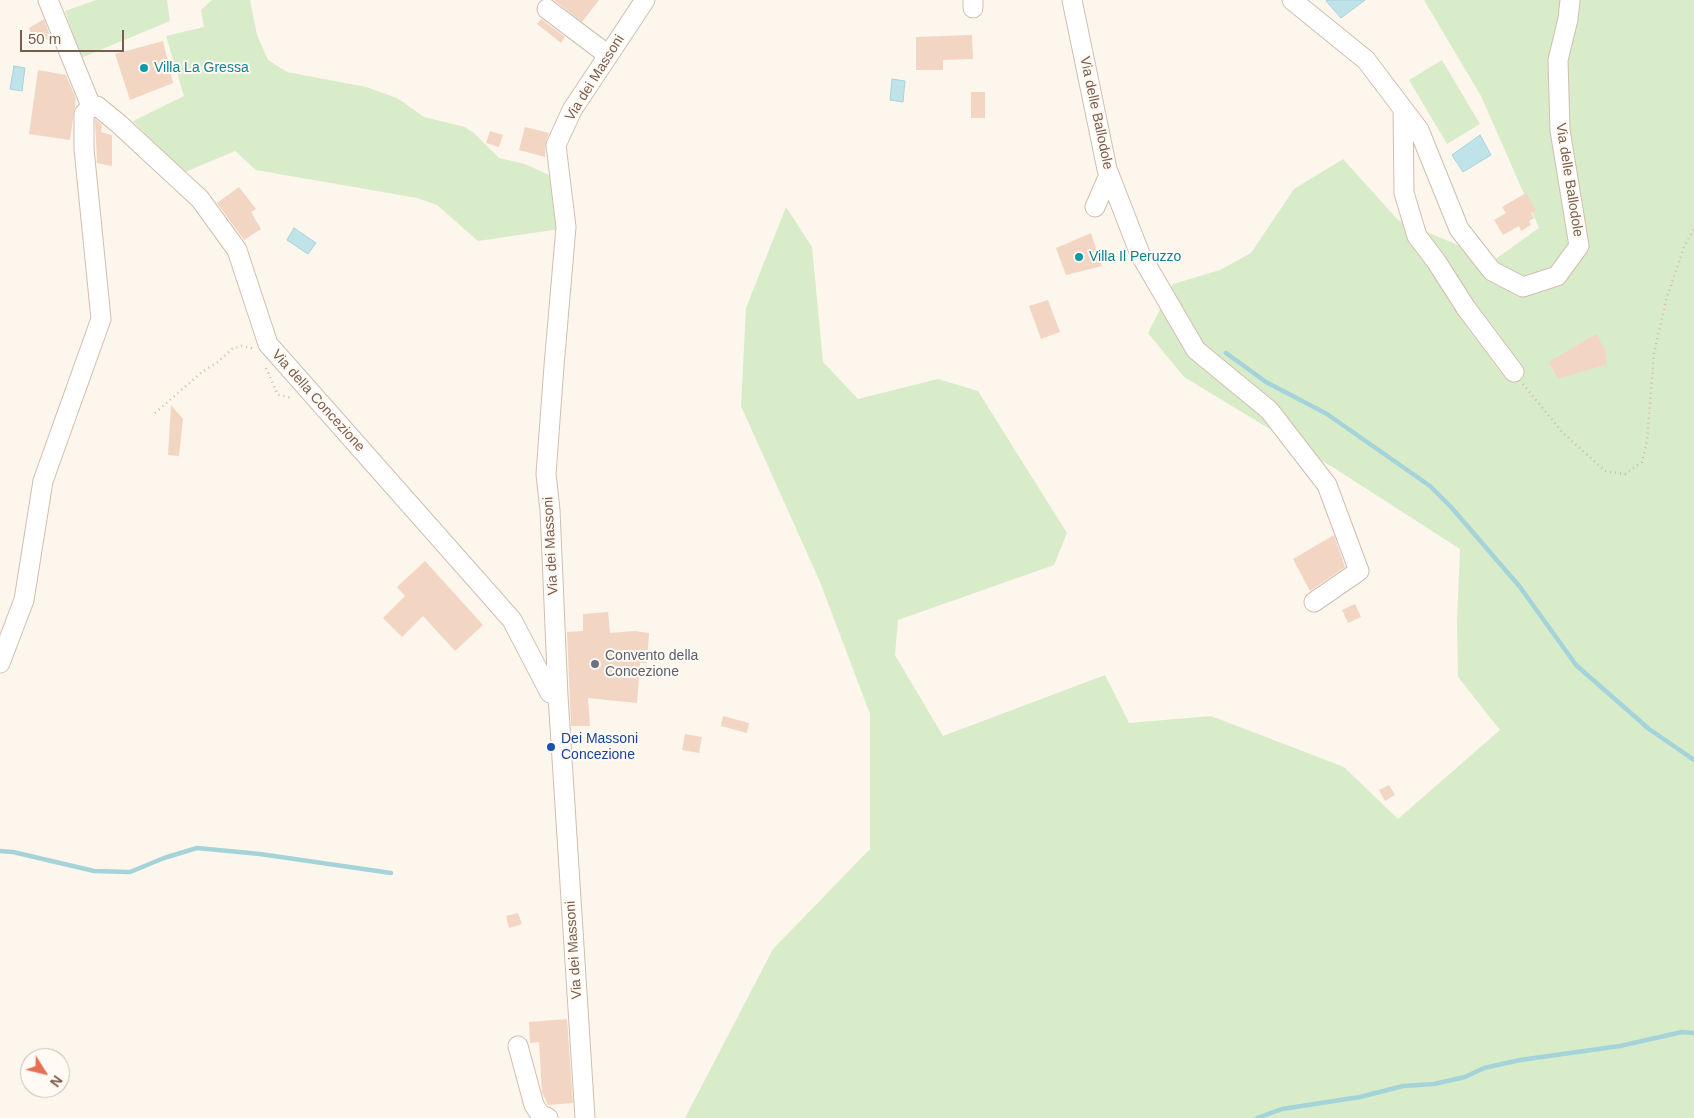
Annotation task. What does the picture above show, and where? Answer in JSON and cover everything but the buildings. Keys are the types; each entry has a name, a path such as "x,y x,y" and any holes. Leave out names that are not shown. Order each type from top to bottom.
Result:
{"street":[{"path":"0,663 24,600 43,481 101,319 84,149 84,114 91,106 48,0"},
{"name":"Via dei Massoni","path":"585,1118 558,696 550,510 546,474 566,227 556,145 572,110 645,0"},
{"name":"Via delle Ballodole","path":"1072,0 1109,175 1140,254 1196,350 1269,410 1327,485 1358,571 1314,602"},
{"name":"Via delle Ballodole","path":"1292,0 1366,60 1419,130 1459,230 1492,271 1523,287 1557,276 1579,246 1559,120 1558,60 1568,19 1570,0"},
{"path":"547,9 608,55"},
{"name":"Via della Concezione","path":"91,106 97,106 119,124 200,199 237,250 268,344 512,620 550,693 558,696"},
{"path":"1403,109 1404,193 1416,236 1436,261 1466,308 1514,372"},
{"path":"1095,207 1109,175"},
{"path":"518,1046 534,1105 540,1114 548,1118"}],"path":[{"path":"1514,372 1563,434 1604,471 1625,474 1642,462 1646,441 1654,353 1666,300 1684,247 1694,229"},
{"path":"155,413 232,349 242,346 251,348 256,355"},
{"path":"262,362 268,370 278,395 289,397 306,387"}],"green space":[{"path":"96,0 167,0 170,21 81,58 65,11"},
{"path":"212,0 250,0 257,35 268,60 287,72 366,87 397,98 424,117 465,127 475,134 499,158 525,164 549,175 560,229 478,241 437,205 417,198 256,170 235,151 183,173 133,121 184,96 166,36 204,27 201,10"},
{"path":"1424,0 1694,0 1694,1118 685,1118 773,949 870,849 870,714 820,582 741,406 746,308 786,207 812,247 823,362 858,399 938,379 978,391 1067,533 1054,565 898,620 895,655 943,736 1105,675 1129,723 1211,716 1344,767 1398,819 1500,730 1458,677 1457,621 1460,549 1334,468 1184,377 1148,333 1173,284 1220,270 1251,253 1294,189 1343,159 1398,220 1494,260 1539,228 1481,96"},
{"path":"1442,60 1480,124 1447,144 1409,80"}],"water":[{"path":"1327,0 1365,0 1341,18"},
{"path":"14,66 25,68 22,91 10,89"},
{"path":"892,79 905,81 903,102 890,100"},
{"path":"1480,135 1491,155 1463,172 1452,155"},
{"path":"294,228 316,243 308,254 287,240"}],"waterway":[{"path":"1226,353 1266,382 1327,414 1430,486 1451,507 1520,587 1576,665 1649,729 1694,760"},
{"path":"0,851 13,852 94,871 130,872 164,858 197,848 260,854 391,873"},
{"path":"1257,1118 1282,1109 1360,1097 1403,1086 1434,1084 1465,1077 1484,1068 1520,1060 1620,1046 1682,1032 1694,1033"}],"place":[{"name":"Villa La Gressa","path":"144,68"},
{"name":"Villa Il Peruzzo","path":"1079,257"},
{"name":"Convento della Concezione","path":"595,664"},
{"name":"Dei Massoni Concezione","path":"551,747"}]}
